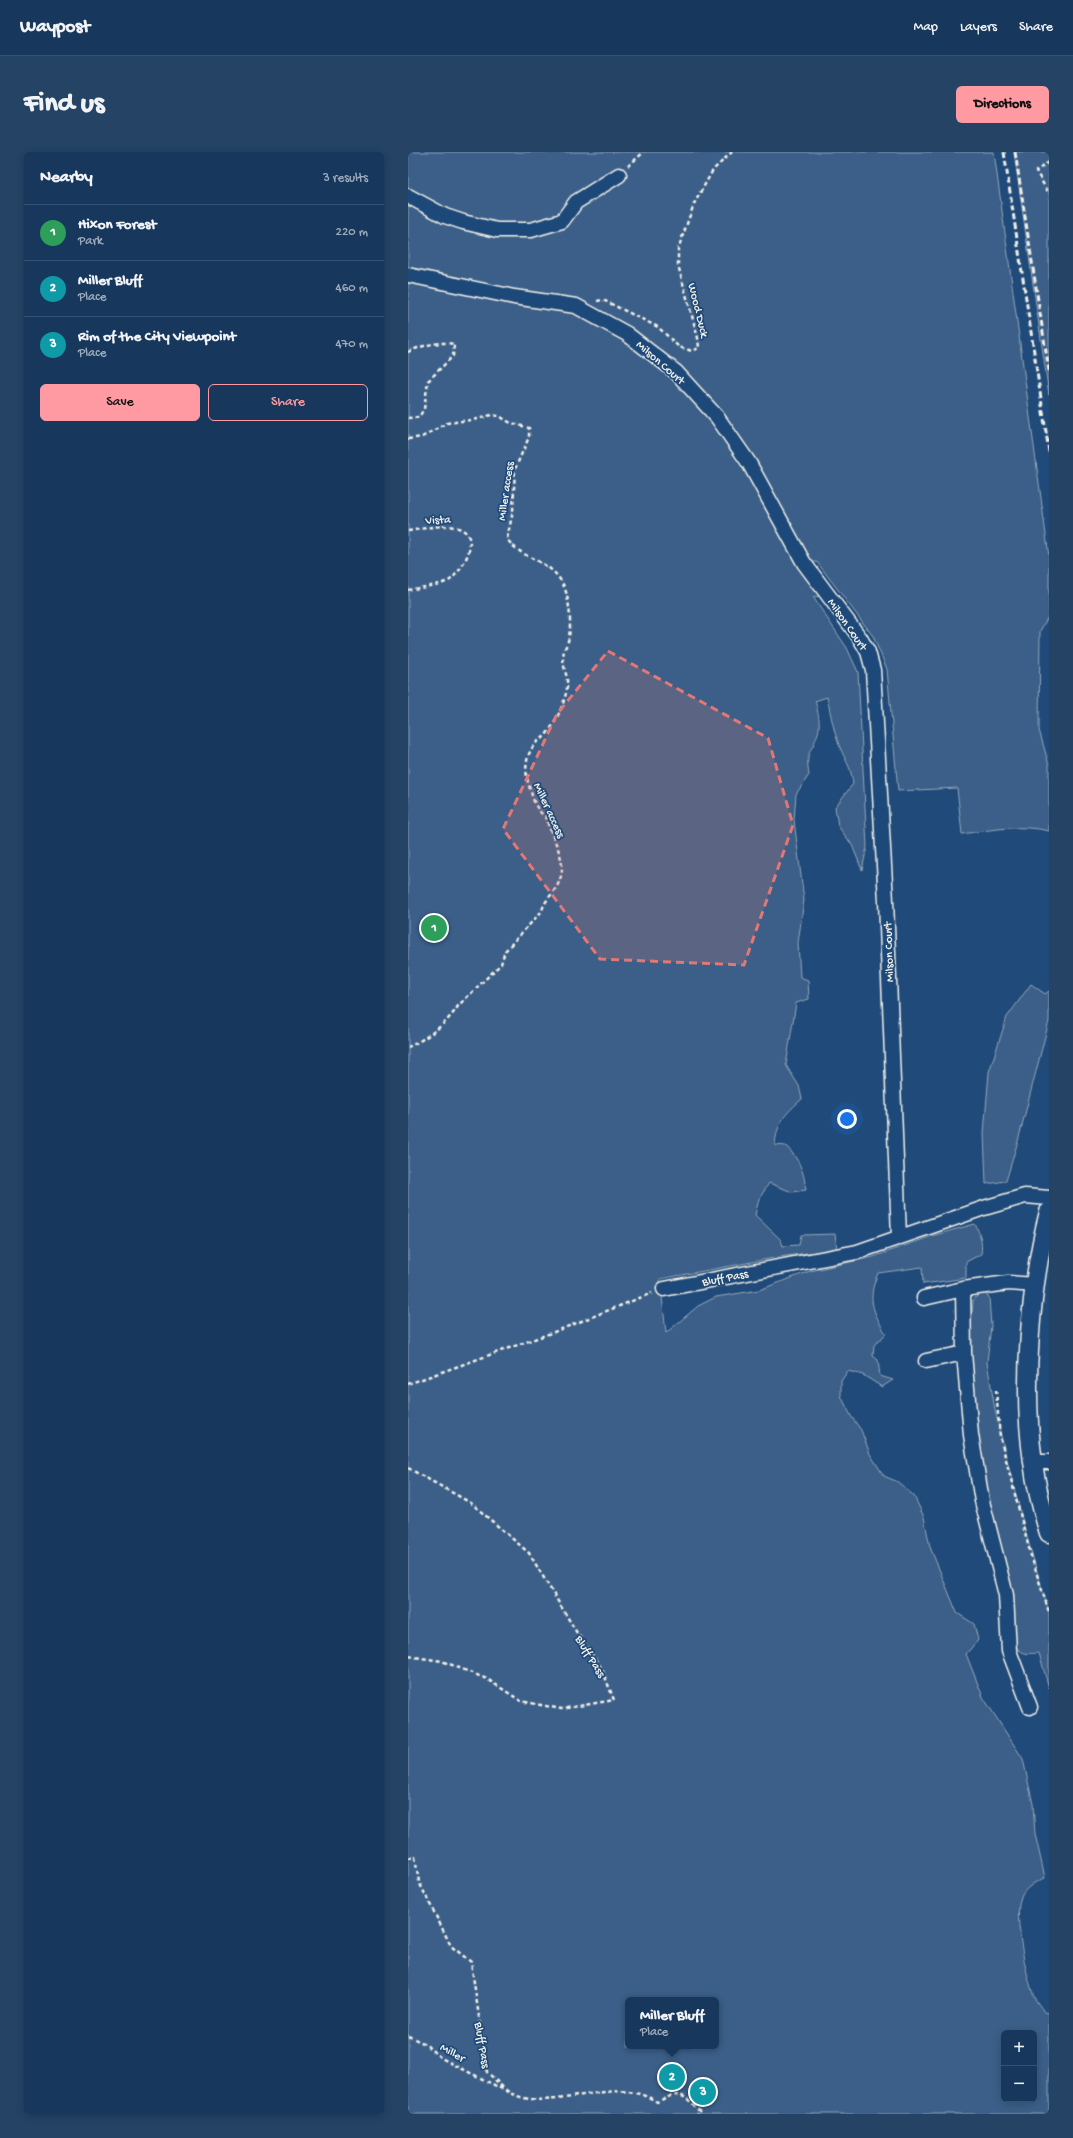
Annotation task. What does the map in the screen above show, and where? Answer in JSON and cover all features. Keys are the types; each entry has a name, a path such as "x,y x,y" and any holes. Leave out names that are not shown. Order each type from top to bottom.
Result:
{"main road":[{"path":"1049,1212 1039,1254 1031,1330 1029,1377 1029,1424 1041,1462 1049,1533"}],"street":[{"path":"408,196 445,216 463,222 497,230 531,230 562,221 576,202 619,174"},
{"name":"Milson Court","path":"408,275 514,297 576,306 627,334 670,367 717,417 749,463 804,563 844,615 868,652 873,670 886,894 900,1237"},
{"name":"Bluff Pass","path":"664,1289 857,1252 984,1208 1025,1196 1049,1198"},
{"path":"924,1298 963,1289 1008,1283 1036,1285"},
{"path":"963,1289 964,1353 971,1435 981,1493 1006,1595 1008,1651 1030,1706"},
{"path":"926,1361 964,1353"}],"path":[{"path":"619,174 644,152"},
{"name":"Wood Duck","path":"576,306 603,300 658,326 679,347 692,351 699,348 698,338 678,265 678,249 694,204 713,170 732,152"},
{"path":"1049,162 1036,171 1049,194"},
{"path":"408,352 419,347 443,342 454,344 453,356 428,381 424,409 419,417 408,418"},
{"name":"Miller access","path":"408,439 422,437 447,423 478,419 491,415 499,416 509,422 529,428 529,437 516,469 513,511 507,539 513,547 550,568 560,579 572,615 569,638 563,656 564,669 568,676 566,694 551,728 544,738 536,742 527,757 525,768 533,798 539,812 546,817 550,834 559,849 562,872 559,883 543,905 542,911 505,951 501,964 458,1006 453,1014 426,1037 408,1047"},
{"name":"Vista","path":"408,531 442,526 455,527 465,531 469,539 470,552 462,568 449,581 408,590"},
{"path":"408,1384 526,1343 664,1289"},
{"path":"996,1390 1000,1437 1031,1556 1049,1612"},
{"name":"Bluff Pass","path":"408,1468 470,1503 529,1553 577,1633 602,1669 614,1700 561,1709 521,1701 487,1679 442,1661 408,1656"},
{"name":"Bluff Pass","path":"408,1858 415,1857 419,1882 451,1946 472,1962 487,2072 512,2094 533,2102 550,2104"},
{"name":"Miller","path":"408,2036 425,2044 441,2058 512,2094"},
{"path":"556,2103 596,2095 630,2093 648,2096 657,2102 672,2095 686,2097 700,2112 697,2114"}],"highlighted area":[{"path":"608,651 768,738 793,825 744,965 600,959 503,829 557,714"}],"shaded area":[{"path":"408,152 994,152 1049,557 1049,615 1040,631 1039,730 1049,765 1049,831 1017,828 994,829 962,834 957,788 898,791 887,669 873,636 817,562 805,563 828,595 813,597 847,648 858,672 867,847 862,870 852,845 838,826 835,807 853,784 850,770 837,739 827,697 815,701 819,717 819,729 808,757 809,775 796,794 794,820 804,900 798,943 800,977 808,980 809,999 796,1003 786,1065 799,1086 802,1099 791,1109 780,1124 775,1145 786,1146 798,1161 804,1177 806,1190 792,1192 769,1183 759,1199 755,1215 781,1240 783,1246 799,1245 801,1235 835,1234 837,1249 779,1257 660,1279 666,1333 698,1306 716,1297 759,1290 810,1271 873,1257 935,1235 975,1224 980,1235 982,1250 981,1254 966,1262 966,1278 923,1284 922,1267 878,1273 872,1297 874,1311 886,1334 874,1345 873,1356 878,1360 880,1376 893,1380 882,1387 863,1375 848,1371 841,1381 841,1396 851,1416 861,1430 870,1454 884,1476 898,1482 914,1496 924,1517 930,1547 957,1613 974,1624 978,1640 966,1654 983,1697 1023,1759 1033,1804 1035,1834 1045,1878 1031,1885 1021,1897 1019,1906 1019,1931 1027,1975 1034,1996 1044,2012 1049,2013 1049,2114 408,2114"},
{"path":"1014,152 1049,152 1049,395"},
{"path":"1031,984 1045,994 1049,991 1049,1021 1018,1141 1006,1181 986,1184 984,1133 989,1072 1007,1017"},
{"path":"983,1291 989,1297 991,1326 987,1362 995,1410 1026,1534 1049,1612 1049,1688 1039,1653 1024,1653 1019,1650 1014,1643 989,1515 968,1374 973,1300"}],"railway":[{"path":"1004,152 1049,452"},
{"path":"1015,152 1049,371"}],"place":[{"name":"Hixon Forest","path":"434,928"},
{"name":"Miller Bluff","path":"672,2077"},
{"name":"Rim of the City Viewpoint","path":"703,2092"}]}
